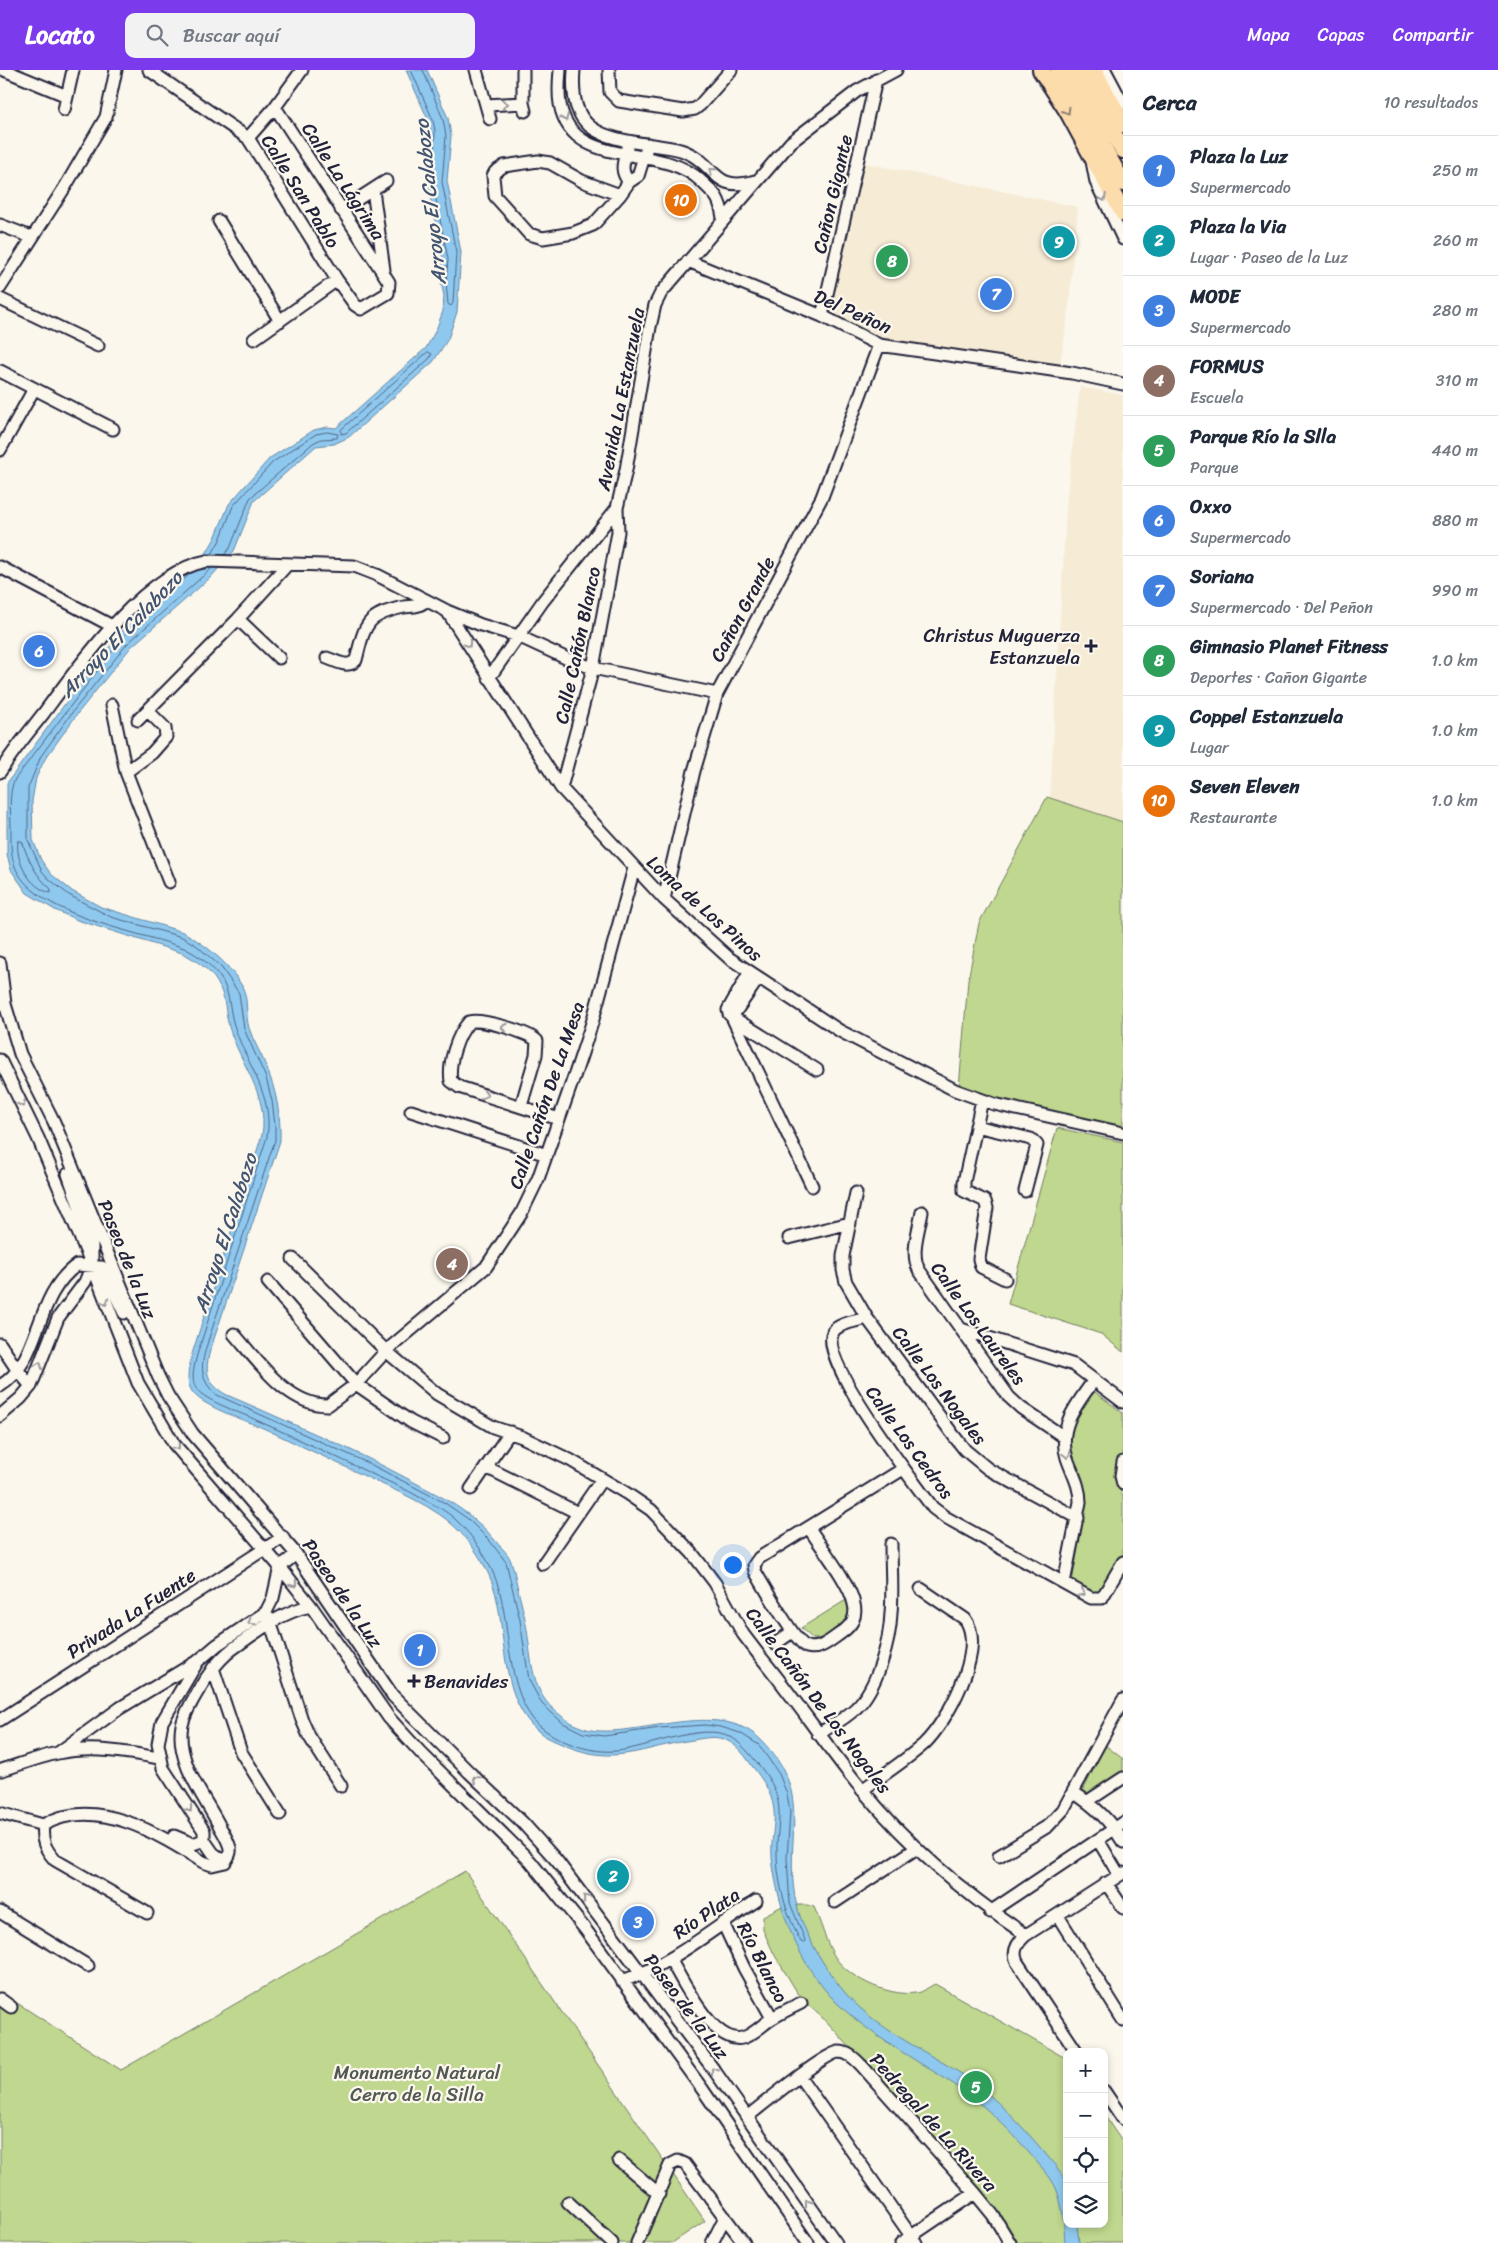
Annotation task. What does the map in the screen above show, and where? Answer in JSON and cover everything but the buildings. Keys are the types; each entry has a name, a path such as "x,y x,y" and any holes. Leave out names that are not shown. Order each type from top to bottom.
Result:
{"highway":[{"path":"1040,70 1067,110 1123,212"},
{"path":"1059,70 1123,183"},
{"path":"1076,70 1123,150"},
{"path":"1093,70 1123,124"}],"street":[{"path":"4,70 67,96"},
{"path":"64,110 73,70"},
{"path":"0,288 31,237 65,187 106,117 116,70"},
{"name":"Calle San Pablo","path":"148,70 248,138 337,280 354,305 361,309"},
{"path":"248,138 275,107 302,70"},
{"path":"476,70 490,120"},
{"path":"486,105 524,107 523,70"},
{"path":"560,70 559,103 566,123 573,133 585,142 599,148 671,162 694,173 719,198 724,218"},
{"path":"574,70 574,101 581,118 589,127 598,132 628,141 685,151 730,184 743,185 756,181"},
{"path":"609,70 610,92 620,101 683,111 695,109 700,105 731,70"},
{"name":"Avenida La Estanzuela","path":"489,678 543,600 616,508 626,470 655,305 661,293 791,142 857,91 896,70"},
{"path":"1105,70 1123,104"},
{"name":"Cañon Gigante","path":"822,316 876,80"},
{"name":"Calle La Lágrima","path":"275,107 341,210 385,274 390,286 388,293 361,309"},
{"path":"628,141 623,175 629,182"},
{"path":"620,195 582,181 550,163 538,161 504,166 495,172 493,176 495,196 530,234 537,237 573,233 593,225 620,195 629,182 638,176 648,144"},
{"path":"1092,155 1096,182 1123,239"},
{"path":"341,210 386,180"},
{"name":"Calle La Lágrima","path":"373,190 385,274"},
{"path":"219,221 280,320"},
{"path":"0,225 31,237"},
{"name":"Del Peñon","path":"688,262 822,316 879,345 1072,373 1123,384"},
{"path":"254,339 337,280"},
{"path":"0,299 98,346"},
{"name":"Cañon Grande","path":"664,899 694,771 716,694 822,497 879,345"},
{"path":"0,371 113,429"},
{"path":"0,450 34,389"},
{"name":"Calle Cañón Blanco","path":"561,788 593,668 618,532 616,508"},
{"path":"0,772 62,688 112,626 168,578 192,563 222,560 287,565 354,566 377,574 447,611 481,625 518,636 570,660 593,668 716,694"},
{"path":"138,720 238,619 287,565"},
{"path":"0,567 112,626"},
{"path":"326,658 348,665 353,664 356,660 363,630 368,622 376,616 422,604 426,600"},
{"name":"Loma de Los Pinos","path":"447,611 561,788 664,899 716,947 753,976 848,1036 954,1090 982,1100 1123,1132"},
{"path":"238,619 279,658"},
{"path":"112,705 126,772 169,882"},
{"path":"126,772 152,753 166,736 165,728 148,711"},
{"name":"Calle Cañón De La Mesa","path":"234,1334 284,1387 315,1404 328,1405 356,1384 386,1351 486,1267 521,1214 547,1155 592,1023 634,868"},
{"name":"Paseo de la Luz","path":"0,963 5,1004 14,1039 41,1093 168,1396 193,1434 296,1554 393,1696 522,1822 557,1862 602,1919 641,1975 714,2070 836,2243"},
{"path":"732,1017 753,976"},
{"path":"732,1017 817,1070"},
{"path":"732,1017 812,1186"},
{"path":"521,1106 536,1055 537,1041 528,1034 480,1020 469,1022 462,1031 450,1066 451,1081 458,1087 559,1119"},
{"name":"Paseo de la Luz","path":"0,1060 38,1138 92,1265 138,1384 161,1424 192,1466 265,1548 311,1606 389,1718 469,1801 522,1851 584,1930 703,2090 808,2243"},
{"path":"982,1100 964,1182 964,1191 985,1201 987,1208 979,1259 981,1267 1004,1279"},
{"path":"411,1111 547,1155"},
{"path":"976,1126 1031,1139 1037,1144 1025,1191"},
{"path":"0,1416 21,1398 31,1386 58,1318 85,1282 92,1265 92,1243 70,1181 66,1151"},
{"name":"Calle Los Nogales","path":"856,1193 843,1270 846,1282 867,1318 970,1455 988,1469 1078,1518"},
{"name":"Calle Los Laureles","path":"922,1212 915,1251 916,1264 1010,1397 1022,1408 1064,1437"},
{"path":"789,1238 850,1224"},
{"name":"Calle Cañón De Los Nogales","path":"293,1259 386,1351 437,1394 493,1427 510,1432 570,1460 651,1510 692,1553 715,1583 743,1634 862,1790 893,1825 917,1848 990,1912 1026,1936"},
{"path":"0,1386 18,1371 27,1355 44,1308 54,1290 77,1265 102,1267 125,1315 140,1333"},
{"path":"68,1274 78,1291"},
{"path":"268,1282 356,1384 411,1422 443,1438"},
{"path":"44,1308 58,1318"},
{"name":"Calle Los Cedros","path":"867,1318 837,1328 833,1332 832,1345 847,1385 903,1469 933,1508 945,1517 1091,1598 1102,1598 1123,1562"},
{"path":"961,1329 1074,1365 1123,1402"},
{"path":"1,1348 31,1386"},
{"path":"1064,1583 1078,1518 1080,1492 1067,1458 1064,1437 1070,1416 1094,1380"},
{"path":"472,1489 510,1432"},
{"path":"192,1466 210,1452"},
{"path":"1123,1462 1121,1476 1123,1484"},
{"path":"486,1467 578,1514"},
{"path":"809,1528 852,1594 856,1614 849,1627 821,1646 807,1647 792,1632 759,1578 754,1565 759,1558 903,1469"},
{"path":"543,1564 602,1479"},
{"name":"Privada La Fuente","path":"0,1720 283,1537"},
{"path":"818,1734 842,1720 856,1708 866,1696 876,1678 891,1614 891,1544"},
{"path":"58,1753 89,1729 198,1661 217,1645 266,1612 273,1598 280,1567 296,1554"},
{"path":"862,1790 924,1744 942,1724 968,1665 972,1645 969,1625 965,1619 921,1589"},
{"path":"136,1824 169,1840 203,1862 212,1865 225,1862 230,1855 227,1840 192,1777 183,1750 182,1726 193,1700 212,1668 234,1648 291,1611 311,1606"},
{"path":"266,1612 302,1720 309,1736 340,1786"},
{"path":"775,1644 792,1632"},
{"path":"338,1644 352,1636"},
{"path":"198,1661 162,1722 158,1744 159,1758 167,1778 204,1831 204,1840 213,1853 225,1862"},
{"path":"212,1668 241,1752 280,1814"},
{"path":"999,1856 1048,1826 1063,1810 1074,1793 1123,1700"},
{"path":"162,1722 182,1726"},
{"path":"89,1729 97,1750"},
{"path":"2,1770 58,1753 97,1750 159,1758"},
{"path":"174,1788 192,1777"},
{"path":"1088,1801 1123,1778"},
{"path":"1074,1793 1088,1801 1119,1826 1123,1842"},
{"path":"0,1813 43,1825 53,1820 79,1815 104,1817 136,1824 157,1826 193,1844 204,1840"},
{"path":"43,1825 43,1843 46,1850 55,1860 147,1913"},
{"path":"990,1912 1119,1826"},
{"path":"1074,2048 1015,1960 1017,1945 1026,1936 1121,1874 1098,1840"},
{"path":"835,1902 917,1848"},
{"path":"1106,1883 1123,1908"},
{"name":"Río Plata","path":"622,1981 641,1975 670,1959 756,1901"},
{"path":"0,1912 88,1966"},
{"path":"1058,1916 1123,2020"},
{"path":"584,1930 602,1919"},
{"name":"Río Blanco","path":"723,1923 744,1968 772,2018"},
{"path":"670,1959 708,2021 730,2037 742,2038 747,2036 772,2018 801,2003"},
{"path":"0,1999 11,2007"},
{"name":"Pedregal de La Rivera","path":"746,2117 821,2061 838,2052 852,2057 975,2193 993,2215 1010,2243"},
{"path":"800,2078 910,2241 975,2193"},
{"path":"1105,2093 1123,2119"},
{"path":"619,2160 659,2194"},
{"path":"637,2243 670,2164 678,2161 685,2164 744,2243"},
{"path":"568,2202 612,2243"},
{"path":"712,2243 725,2217"}],"shaded area":[{"path":"865,163 1078,207 1068,315 1060,364 885,343 829,315"},
{"name":"Christus Muguerza Estanzuela","path":"1080,387 1123,395 1123,822 1050,798 1067,494"}],"green space":[{"path":"1047,797 1123,822 1123,1128 1021,1105 959,1088 968,980 979,923"},
{"path":"1057,1128 1123,1142 1123,1352 1101,1334 1008,1304"},
{"path":"1095,1392 1123,1413 1123,1449 1116,1480 1123,1497 1123,1555 1099,1595 1072,1583 1086,1498 1069,1450 1069,1429 1078,1409"},
{"path":"846,1600 851,1611 848,1624 825,1638 813,1639 801,1628"},
{"path":"1105,1745 1123,1759 1123,1772 1090,1795 1083,1791"},
{"name":"Monumento Natural Cerro de la Silla","path":"465,1871 705,2221 672,2243 0,2243 0,1992 121,2070"},
{"path":"784,1905 807,1905 814,1907 835,1957 851,1973 862,1980 874,1986 898,1993 921,1992 935,1984 1063,2057 1063,2228 1108,2228 1108,2121 1123,2143 1123,2243 1013,2243 931,2138 828,2023 797,1992 774,1954 763,1930 763,1916"}],"water":[{"name":"Arroyo El Calabozo","path":"406,70 427,70 448,118 451,136 447,181 461,252 457,312 448,339 433,362 349,437 334,444 316,446 254,501 234,551 210,578 131,647 78,713 45,759 36,778 32,801 33,840 41,860 51,874 72,891 101,907 183,932 224,962 237,978 244,991 249,1028 273,1084 279,1112 280,1141 210,1351 207,1371 211,1382 227,1395 345,1447 412,1481 456,1505 482,1526 506,1553 512,1565 526,1624 534,1676 538,1687 550,1706 569,1721 595,1731 620,1730 685,1721 707,1720 727,1722 746,1729 762,1741 777,1760 787,1778 792,1795 794,1813 792,1869 794,1891 801,1919 807,1933 830,1974 848,1996 875,2020 905,2041 968,2078 1008,2113 1063,2177 1063,2215 1056,2188 1051,2179 1004,2125 963,2090 893,2046 850,2015 837,2003 812,1972 792,1936 779,1898 772,1858 774,1814 772,1799 762,1779 732,1743 720,1738 702,1738 614,1755 582,1751 545,1736 527,1719 518,1704 508,1670 494,1587 482,1561 456,1528 434,1511 411,1498 263,1428 216,1409 194,1394 188,1380 192,1354 262,1135 263,1120 258,1093 234,1041 220,988 214,977 206,969 182,953 77,920 55,910 27,893 11,870 7,854 7,783 67,701 130,621 207,552 229,504 270,458 314,430 327,427 336,428 426,348 436,330 443,311 444,296 441,282 443,260 428,186 431,132 429,122"},
{"path":"1064,2228 1077,2228 1079,2243 1065,2243"}],"place":[{"name":"Seven Eleven","path":"681,200"},
{"name":"Coppel Estanzuela","path":"1059,242"},
{"name":"Gimnasio Planet Fitness","path":"892,261"},
{"name":"Soriana","path":"996,294"},
{"name":"Christus Muguerza Estanzuela","path":"1091,646"},
{"name":"Oxxo","path":"39,651"},
{"name":"FORMUS","path":"452,1264"},
{"name":"Plaza la Luz","path":"420,1650"},
{"name":"Benavides","path":"414,1681"},
{"name":"Plaza la Via","path":"613,1876"},
{"name":"MODE","path":"638,1922"},
{"name":"Parque Río la Slla","path":"976,2087"}]}
